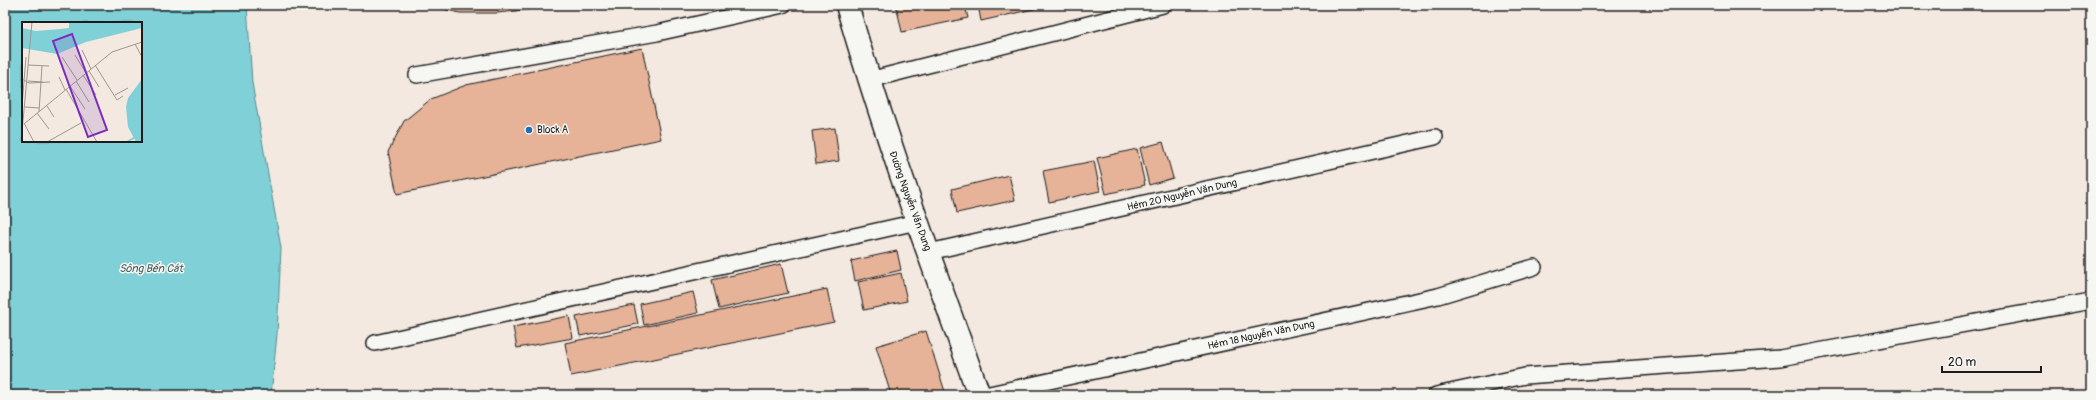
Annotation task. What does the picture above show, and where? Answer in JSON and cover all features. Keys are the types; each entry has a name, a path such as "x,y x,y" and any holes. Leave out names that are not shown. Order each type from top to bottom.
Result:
{"street":[{"name":"Đường Nguyễn Văn Dung","path":"847,5 869,80 917,222 979,395"}],"lane":[{"path":"417,75 657,33 783,5"},
{"path":"869,80 1163,5"},
{"name":"Hẻm 20 Nguyễn Văn Dung","path":"929,252 1435,137"},
{"path":"375,343 917,222"},
{"name":"Hẻm 18 Nguyễn Văn Dung","path":"985,395 1438,296 1534,267"},
{"path":"1436,395 1524,376 1780,358 2091,301"}],"water":[{"name":"Sông Bến Cát","path":"5,5 247,5 252,83 281,248 277,334 271,395 5,395"}],"building":[{"path":"426,5 574,5 497,13 460,13"},
{"path":"896,5 965,5 968,18 902,32"},
{"path":"978,5 1051,5 981,21"},
{"name":"Block A","path":"642,48 661,139 397,194 388,152 404,121 431,99 466,85"},
{"path":"835,128 839,161 816,164 812,131"},
{"path":"1163,142 1173,178 1149,185 1140,148"},
{"path":"1137,149 1145,185 1106,194 1097,158"},
{"path":"1094,161 1100,191 1049,202 1043,171"},
{"path":"1009,175 1015,200 957,213 952,189"},
{"path":"897,251 901,270 855,281 851,261"},
{"path":"781,264 788,293 719,309 712,280"},
{"path":"901,273 907,301 864,310 858,282"},
{"path":"827,289 834,322 571,376 565,343"},
{"path":"693,292 698,313 644,325 640,304"},
{"path":"634,305 638,324 580,336 576,317"},
{"path":"569,316 573,338 517,348 513,327"},
{"path":"926,331 946,395 891,395 876,346"}],"place":[{"name":"Block A","path":"529,130"}]}
